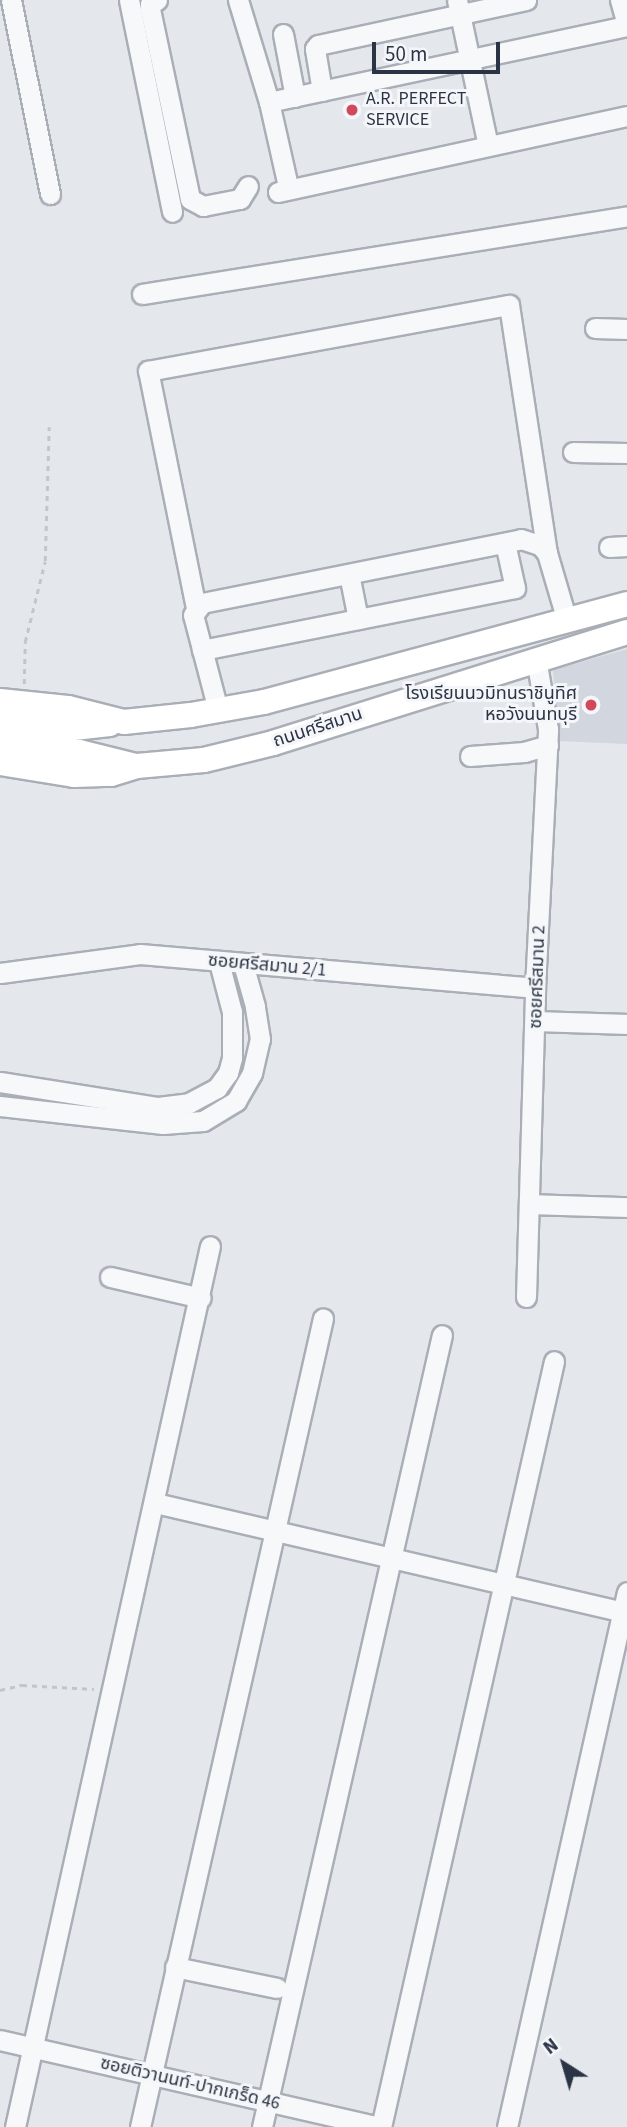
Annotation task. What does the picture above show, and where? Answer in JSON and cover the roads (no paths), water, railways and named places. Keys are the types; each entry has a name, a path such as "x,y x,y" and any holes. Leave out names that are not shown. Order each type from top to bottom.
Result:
{"main road":[{"name":"ถนนศรีสมาน","path":"11,703 68,708 124,722 218,710 264,702 627,604"},
{"name":"ถนนศรีสมาน","path":"0,763 74,775 111,774 137,766 204,760 272,743 536,658 627,632"},
{"path":"0,722 56,730 124,722"},
{"path":"0,743 79,752 137,766"}],"street":[{"path":"11,0 50,194"},
{"path":"129,0 172,212"},
{"path":"157,0 150,4 150,9 190,199 203,206 240,199 248,186"},
{"path":"238,0 268,103 283,189 627,116"},
{"path":"322,90 315,49 318,45 458,7 526,0"},
{"path":"268,103 627,25 620,0"},
{"path":"458,7 488,146"},
{"path":"283,34 295,97"},
{"path":"142,293 627,215"},
{"path":"196,608 148,371 509,305 547,553 567,621"},
{"path":"595,328 627,329"},
{"path":"573,452 627,453"},
{"path":"218,710 193,615 202,603 505,543 530,540 547,553"},
{"path":"202,650 515,588 505,543"},
{"path":"349,573 358,619"},
{"name":"ซอยศรีสมาน 2","path":"526,1297 535,988 548,745 548,729 536,658"},
{"path":"470,756 524,752 548,745"},
{"name":"ซอยศรีสมาน 2/1","path":"0,974 140,954 535,988"},
{"path":"0,1106 136,1112 189,1103 217,1088 228,1073 232,1058 232,1012 219,962"},
{"path":"0,1082 136,1112 163,1124 203,1121 236,1101 252,1073 260,1039 255,1006 243,964"},
{"path":"536,1020 627,1024"},
{"path":"529,1204 627,1207"},
{"path":"15,2127 201,1298 210,1246"},
{"path":"110,1277 201,1298"},
{"path":"140,2127 323,1318"},
{"path":"262,2127 442,1335"},
{"path":"380,2127 554,1361"},
{"path":"155,1503 625,1612"},
{"path":"507,2127 625,1612 627,1592"},
{"path":"175,1967 277,1988"},
{"name":"ซอยติวานนท์-ปากเกร็ด 46","path":"0,2040 380,2127"}],"place":[{"name":"A.R. PERFECT SERVICE","path":"352,110"},
{"name":"โรงเรียนนวมิทนราชินูทิศ หอวังนนทบุรี","path":"591,705"}]}
